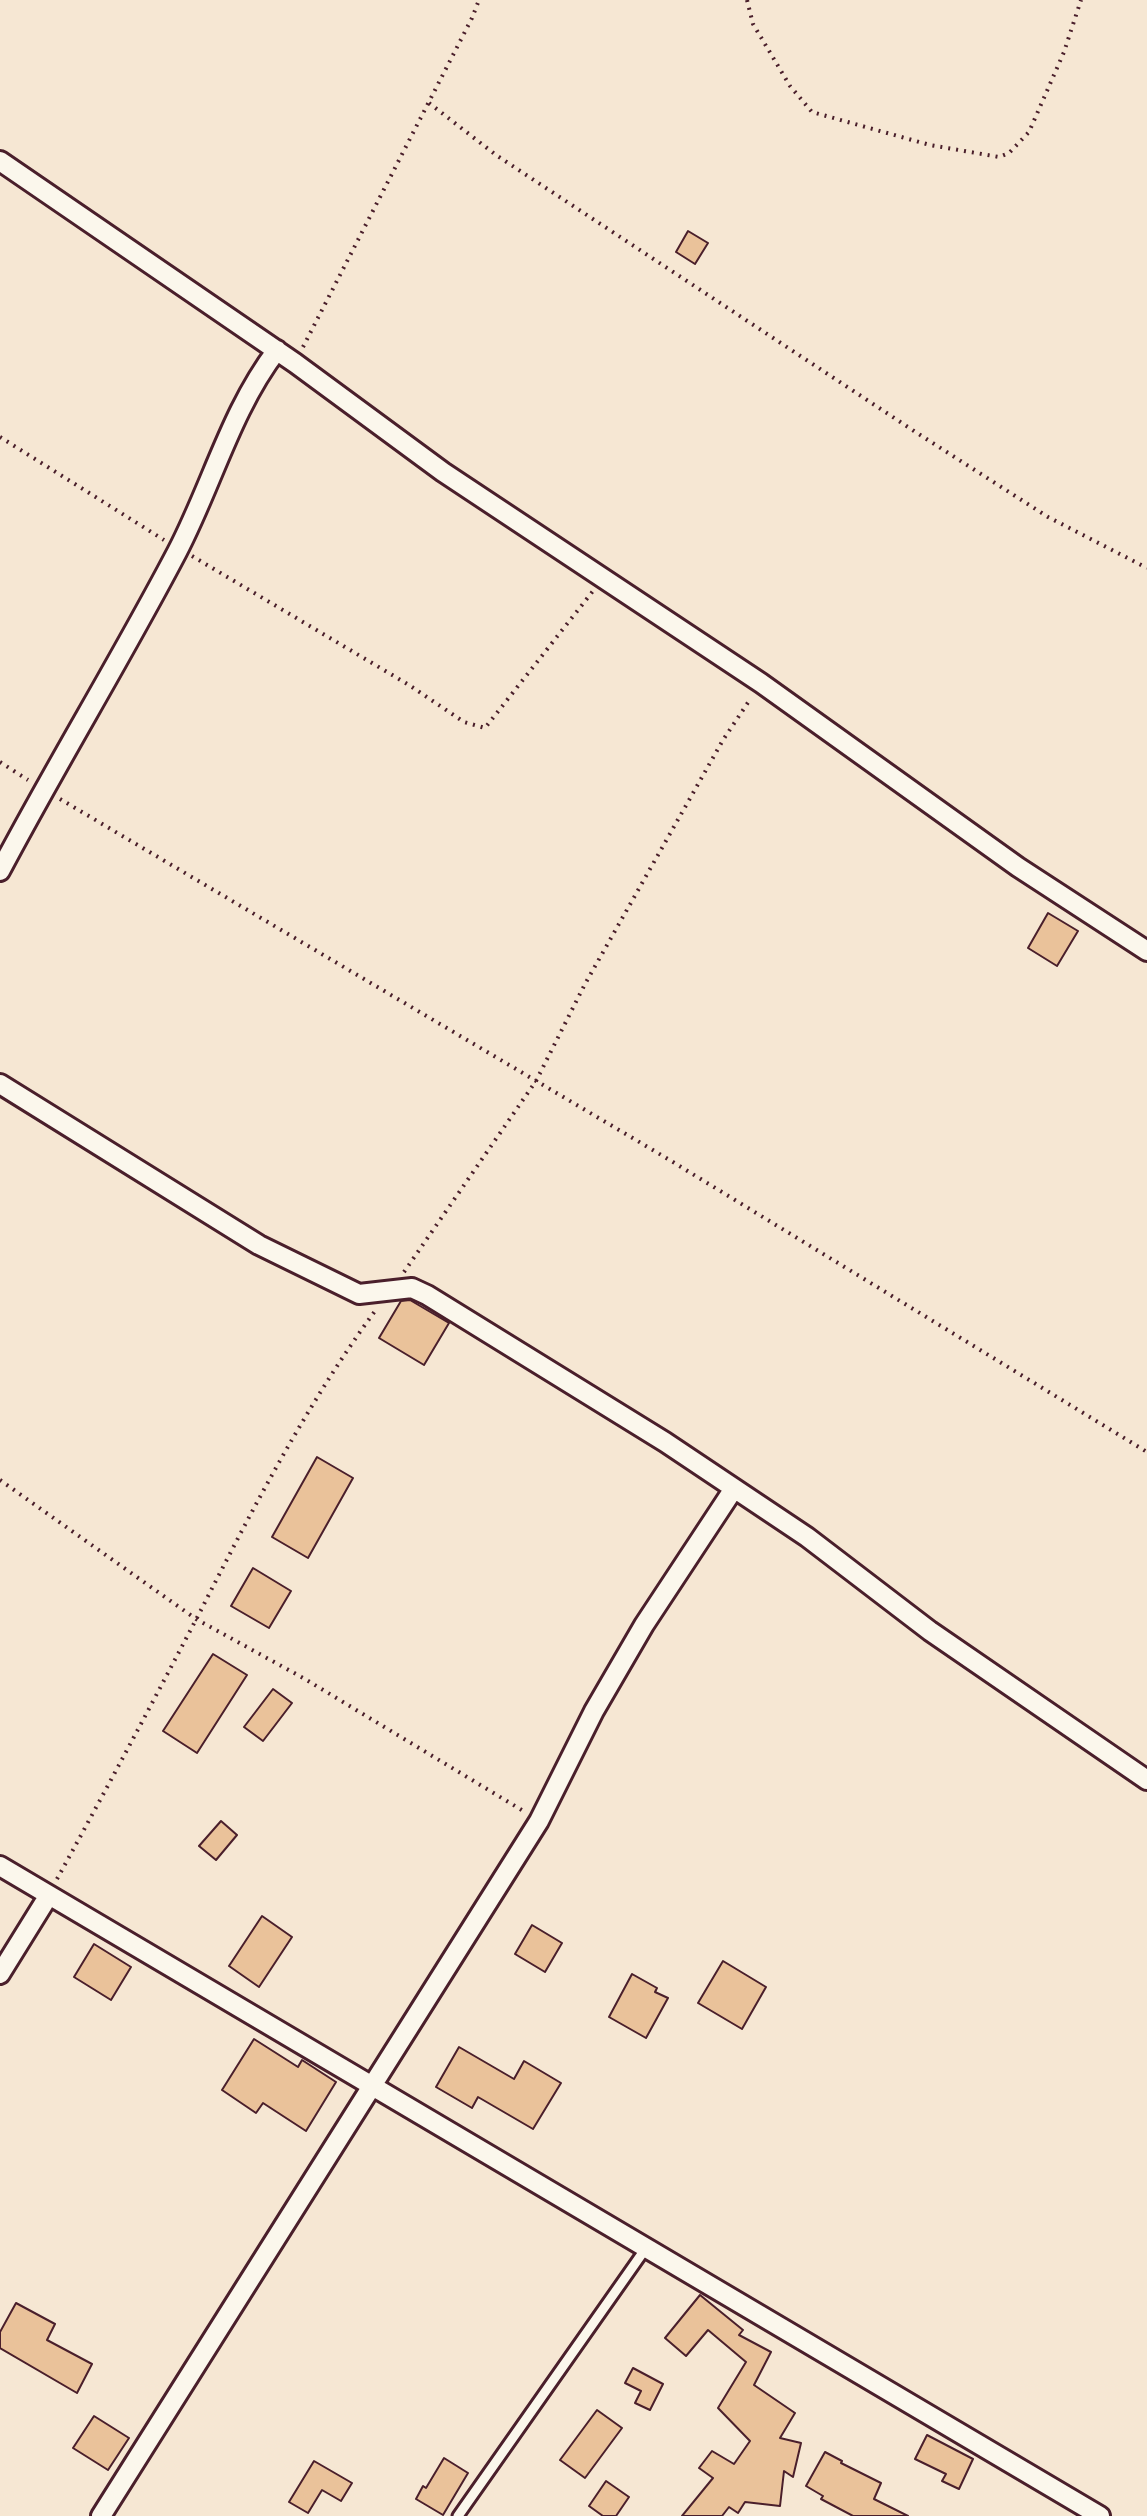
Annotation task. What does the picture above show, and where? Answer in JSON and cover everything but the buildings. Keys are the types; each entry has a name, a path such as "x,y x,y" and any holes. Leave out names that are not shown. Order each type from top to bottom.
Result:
{"street":[{"path":"0,161 277,350 443,472 761,683 1018,867 1147,951"},
{"path":"0,871 179,549 213,468 259,374 277,350"},
{"path":"0,1084 259,1245 359,1294 412,1288 427,1295 665,1442 807,1537 930,1631 1147,1780"},
{"path":"101,2516 539,1821 594,1711 623,1661 733,1490"},
{"path":"0,1866 1100,2516"},
{"path":"0,1974 49,1895"}],"lane":[{"path":"458,2516 646,2248"}],"path":[{"path":"295,363 479,0"},
{"path":"747,0 753,24 790,86 812,112 930,145 999,157 1009,153 1029,132 1064,52 1081,0"},
{"path":"429,103 496,155 914,431 1048,517 1147,568"},
{"path":"0,437 179,549 409,685 464,722 485,728 604,578"},
{"path":"0,762 314,952 668,1159 1147,1452"},
{"path":"0,1480 196,1619 305,1679 539,1821"}]}
